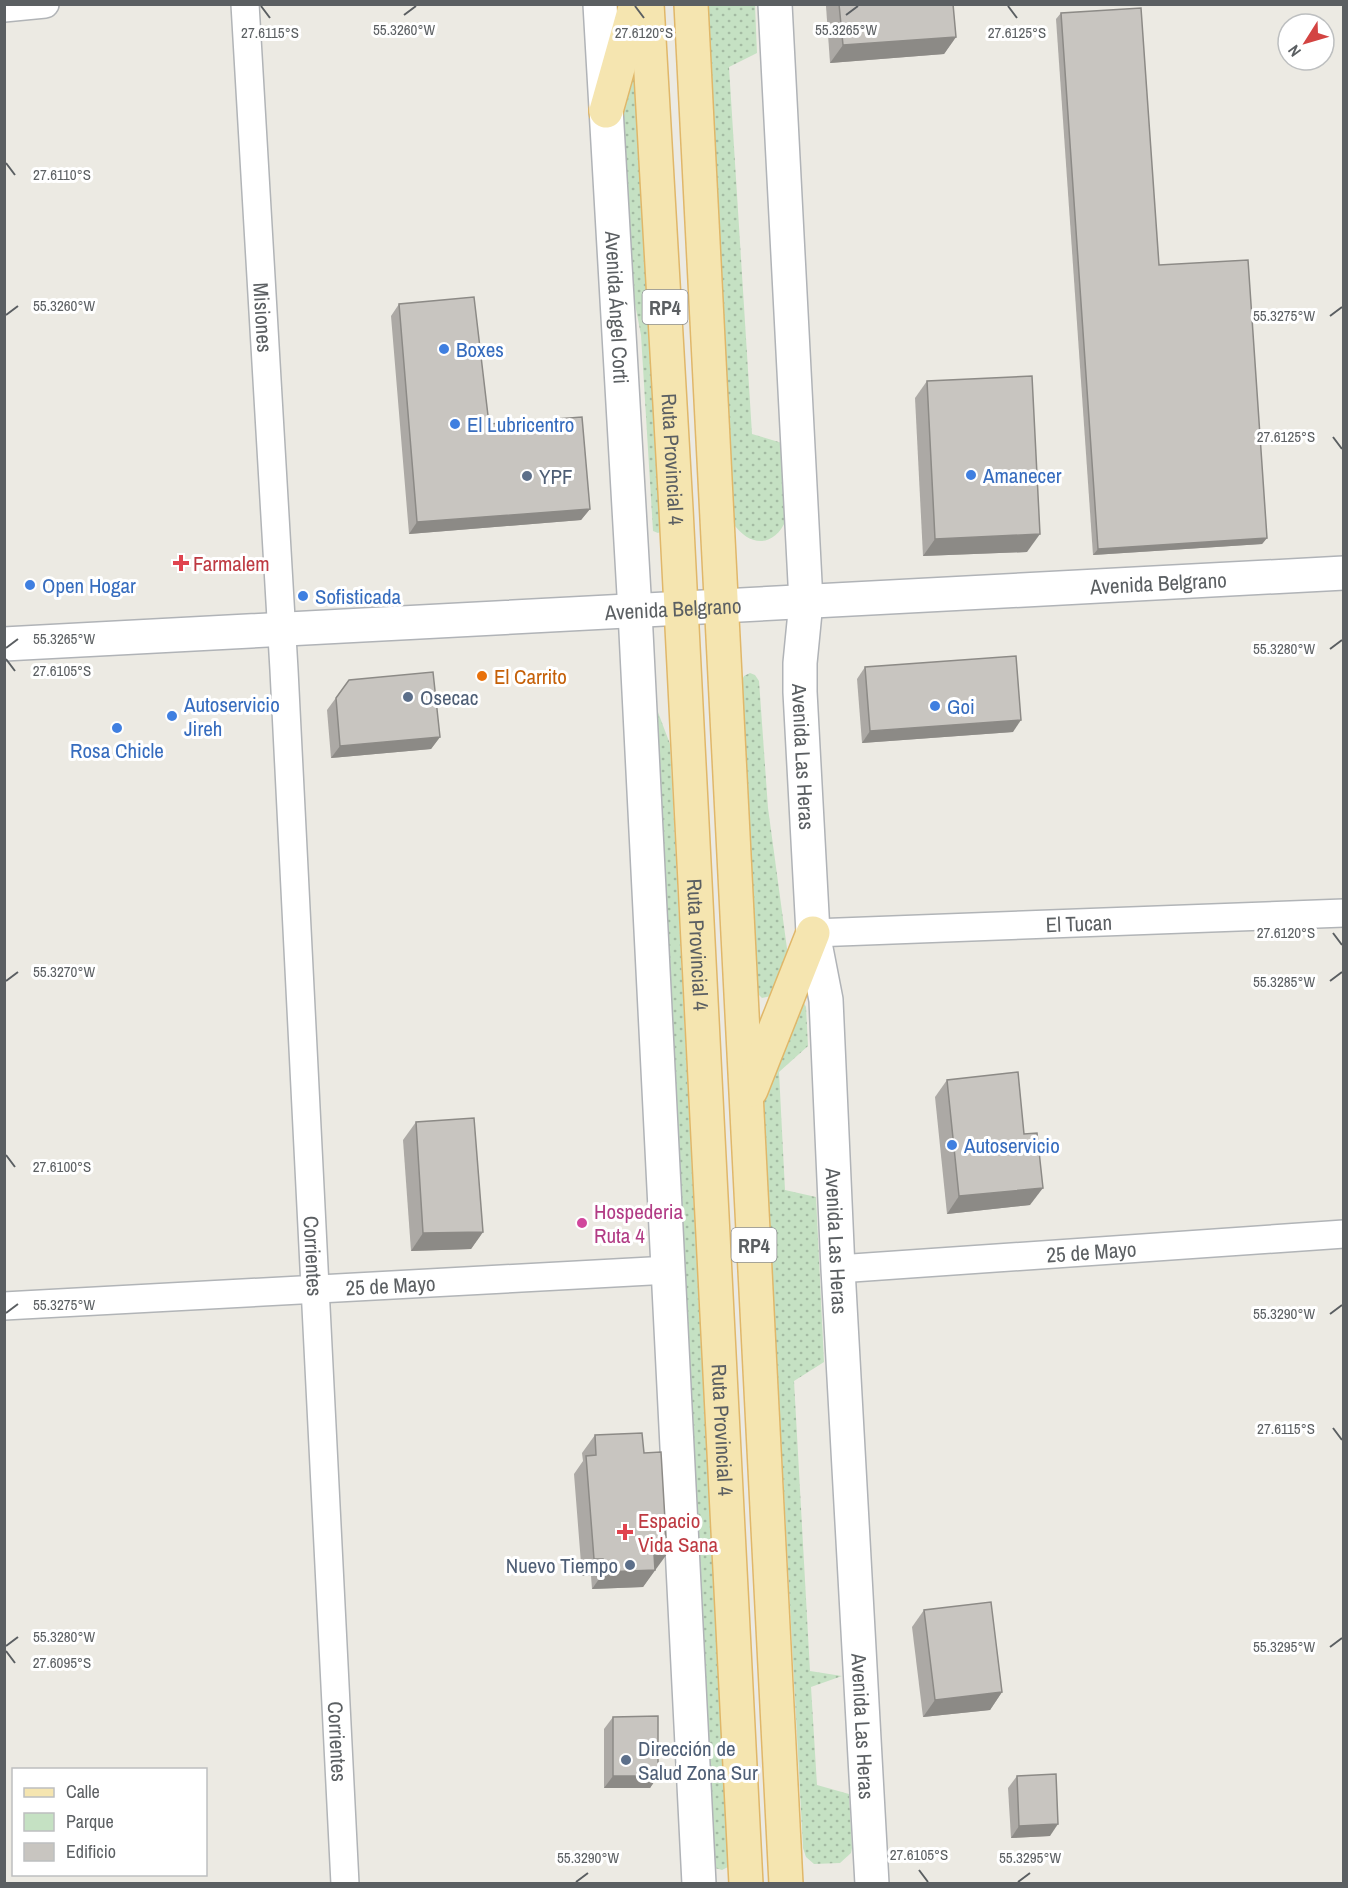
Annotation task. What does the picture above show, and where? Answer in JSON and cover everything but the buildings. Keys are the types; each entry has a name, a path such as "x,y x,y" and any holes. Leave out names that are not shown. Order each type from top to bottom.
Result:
{"main road":[{"name":"Avenida Ángel Corti","path":"600,4 634,612"},
{"path":"606,111 636,4"},
{"name":"Ruta Provincial 4","path":"647,4 681,609 746,1884"},
{"name":"Ruta Provincial 4","path":"691,4 786,1884"},
{"path":"775,4 806,602"},
{"name":"Avenida Belgrano","path":"4,644 1344,573"},
{"name":"Avenida Las Heras","path":"806,602 800,663 813,933 826,1000 838,1269 872,1884"},
{"path":"634,612 699,1884"},
{"path":"747,1100 813,933"}],"street":[{"path":"4,8 45,4"},
{"name":"Misiones","path":"245,4 282,628"},
{"name":"Corrientes","path":"282,628 345,1884"},
{"name":"El Tucan","path":"813,933 1344,913"},
{"name":"25 de Mayo","path":"838,1269 1344,1234"},
{"name":"25 de Mayo","path":"4,1306 669,1270"}],"green space":[{"path":"703,5 755,5 757,53 729,67 752,434 782,443 786,520 775,536 761,541 746,537 733,523"},
{"path":"634,72 662,531 658,533 653,531 641,335 629,273 615,107"},
{"path":"750,673 755,675 759,681 768,808 788,956 771,996 762,998 756,989 741,682 744,676"},
{"path":"656,707 670,744 728,1867 722,1870 715,1868 652,708"},
{"path":"802,999 806,1007 808,1046 779,1072 785,1190 816,1197 824,1362 794,1381 810,1671 842,1676 811,1687 817,1785 849,1794 852,1848 851,1853 840,1863 814,1864 806,1857 803,1848 762,1084"}],"place":[{"name":"Boxes","path":"444,349"},
{"name":"El Lubricentro","path":"455,424"},
{"name":"Amanecer","path":"971,475"},
{"name":"YPF","path":"527,476"},
{"name":"Farmalem","path":"181,563"},
{"name":"Open Hogar","path":"30,585"},
{"name":"Sofisticada","path":"303,596"},
{"name":"El Carrito","path":"482,676"},
{"name":"Osecac","path":"408,697"},
{"name":"Goi","path":"935,706"},
{"name":"Autoservicio Jireh","path":"172,716"},
{"name":"Rosa Chicle","path":"117,728"},
{"name":"Autoservicio","path":"952,1145"},
{"name":"Hospederia Ruta 4","path":"582,1223"},
{"name":"Espacio Vida Sana","path":"625,1532"},
{"name":"Nuevo Tiempo","path":"630,1565"},
{"name":"Dirección de Salud Zona Sur","path":"626,1760"}]}
